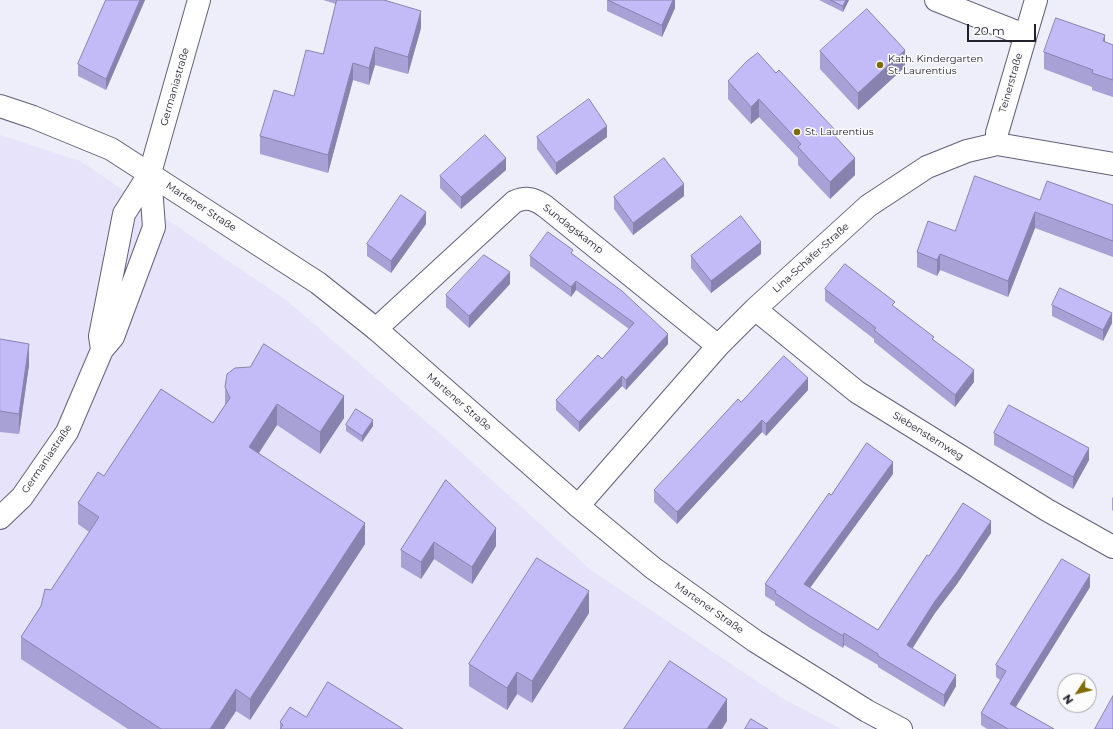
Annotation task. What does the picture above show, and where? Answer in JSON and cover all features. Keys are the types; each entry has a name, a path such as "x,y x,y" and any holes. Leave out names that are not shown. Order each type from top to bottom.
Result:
{"street":[{"name":"Germaniastraße","path":"102,350 100,336 124,214 150,173 200,0"},
{"path":"936,0 1024,35"},
{"name":"Teinerstraße","path":"997,144 997,133 1024,35 1036,0"},
{"name":"Martener Straße","path":"0,106 33,117 111,149 318,283 376,330 578,506 653,568 755,641 867,711 900,729"},
{"name":"Lina-Schäfer-Straße","path":"578,506 718,346 755,309 868,206 927,166 968,151 997,144 1113,164"},
{"name":"Germaniastraße","path":"0,518 22,497 67,432 102,350 113,337 154,227 150,173"},
{"name":"Sundagskamp","path":"376,330 514,202 523,198 536,199 718,346"},
{"name":"Siebensternweg","path":"755,309 857,392 1047,510 1113,547"}],"shaded area":[{"path":"0,135 80,161 285,299 454,446 592,571 780,697 841,729 0,729"}],"building":[{"path":"106,0 140,0 106,79 78,64"},
{"path":"337,0 384,0 421,11 408,57 375,47 369,68 353,63 328,155 260,136 274,90 294,96 306,50 323,54"},
{"path":"608,0 673,0 662,25"},
{"path":"831,0 846,0 843,6"},
{"path":"867,9 905,50 858,93 820,51"},
{"path":"1056,18 1105,35 1103,41 1113,45 1113,80 1092,73 1093,70 1044,52"},
{"name":"St. Laurentius","path":"758,53 776,73 779,70 836,131 833,134 855,158 830,182 798,147 801,144 759,99 751,107 728,81 747,61"},
{"path":"589,99 607,126 556,163 537,137"},
{"path":"485,135 506,158 461,197 440,176"},
{"path":"664,158 684,184 633,223 614,197"},
{"path":"975,176 1040,200 1047,181 1113,205 1113,241 1035,212 1008,281 940,254 937,260 917,252 928,221 955,231"},
{"path":"401,195 426,212 391,261 367,244"},
{"path":"741,216 761,242 711,281 691,256"},
{"path":"548,232 573,250 571,253 622,291 668,334 626,380 622,376 579,422 556,400 598,355 602,359 634,323 576,281 571,287 530,256"},
{"path":"484,255 510,272 469,316 446,295"},
{"path":"845,264 895,302 892,305 934,337 932,339 974,370 955,395 874,330 876,328 825,289"},
{"path":"1060,288 1112,313 1103,330 1052,305"},
{"path":"0,339 29,344 19,414 0,411"},
{"path":"264,344 344,396 320,432 277,404 249,447 365,523 250,699 236,689 210,729 161,729 21,637 41,606 45,589 51,590 99,517 78,503 98,472 104,476 161,389 213,423 230,398 225,387 227,374 235,368 250,367"},
{"path":"784,356 808,378 766,424 762,420 677,512 654,490 738,399 741,402"},
{"path":"1009,405 1089,448 1073,477 994,433"},
{"path":"356,409 373,420 362,436 346,425"},
{"path":"867,443 893,462 804,584 878,630 927,555 929,556 963,503 991,521 957,572 935,601 907,645 956,675 944,695 878,656 878,654 844,633 843,636 810,616 775,593 776,591 765,584 829,493 831,495"},
{"path":"446,480 496,528 472,567 434,542 421,562 401,550"},
{"path":"537,558 589,591 532,681 517,672 507,688 469,664"},
{"path":"1062,559 1090,575 1010,704 1054,729 1008,729 981,713 1006,671 996,665"},
{"path":"670,661 727,699 707,729 624,729"},
{"path":"328,682 403,729 280,729 283,725 280,722 290,707 306,717"},
{"path":"1113,696 1113,729 1095,729"},
{"path":"751,719 768,729 745,729"}],"place":[{"name":"Kath. Kindergarten St. Laurentius","path":"880,65"},
{"name":"St. Laurentius","path":"797,132"}]}
